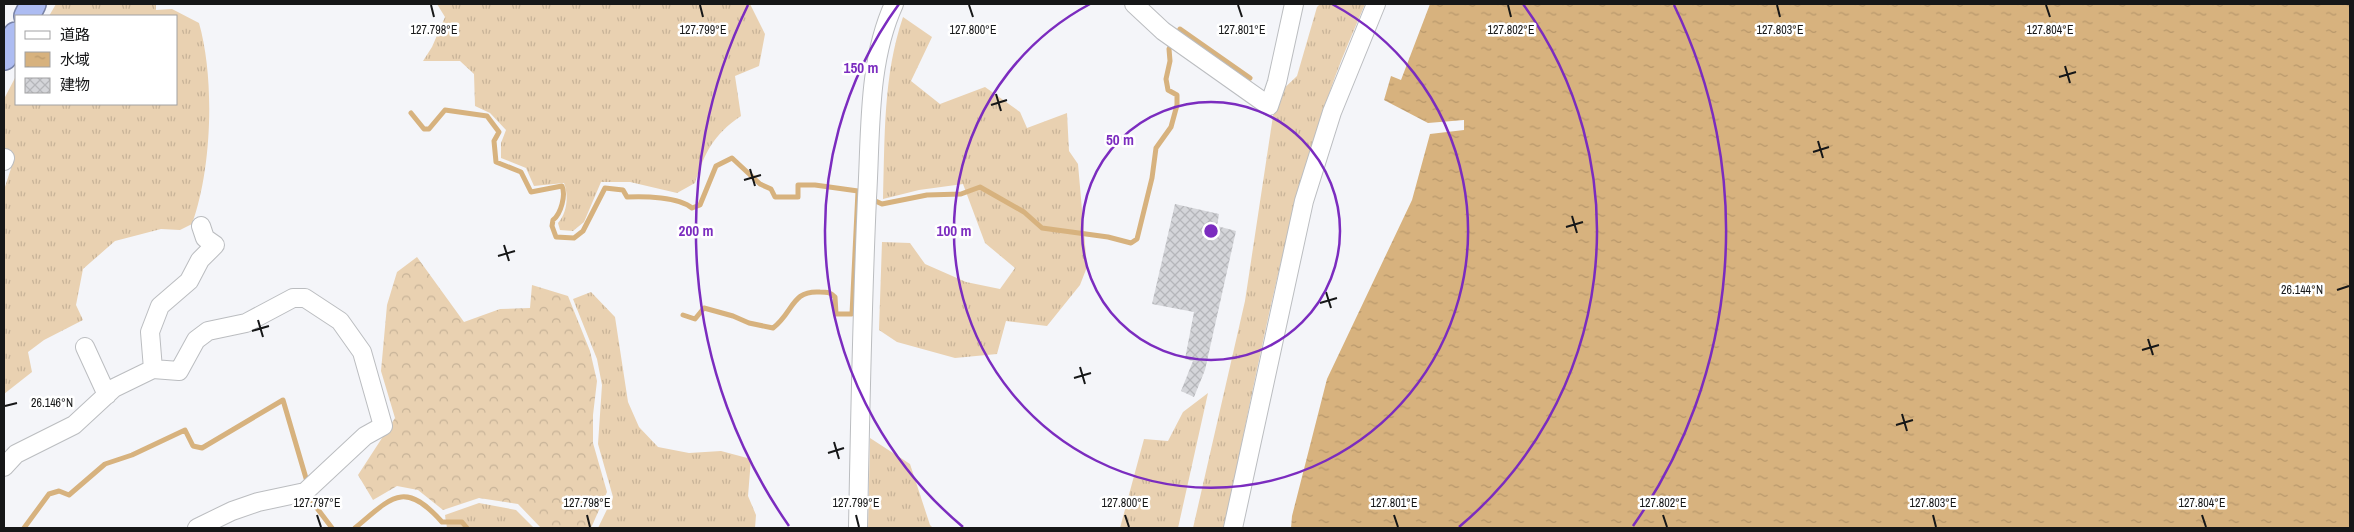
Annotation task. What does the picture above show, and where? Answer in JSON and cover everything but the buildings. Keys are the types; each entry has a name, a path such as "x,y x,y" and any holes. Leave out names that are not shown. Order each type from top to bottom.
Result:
{"highway":[{"path":"27,15 34,4"},
{"path":"4,57 15,37"}],"street":[{"path":"858,528 862,311 872,108 881,41 894,4"},
{"path":"1134,4 1163,31 1269,106 1277,82 1294,4"},
{"path":"1233,528 1304,201 1332,112 1376,4"},
{"path":"153,369 150,332 160,306 189,281 200,260 215,245 205,238 201,226"},
{"path":"4,467 16,454 74,425 114,388 153,369 179,371 196,340 208,331 246,323 293,298 305,298 340,321 362,352 383,426 365,436 304,492 250,505 197,528"},
{"path":"85,348 107,395"}],"green space":[{"path":"56,4 156,4 156,10 172,9 199,23 204,45 209,97 209,124 204,177 192,224 180,230 161,229 115,241 83,269 76,305 83,320 44,340 28,352 32,372 4,394 4,190 14,159 4,150 4,99 15,78 15,105 178,105 178,15 50,15"},
{"path":"437,4 750,4 765,34 759,66 735,76 741,116 723,130 711,145 702,162 695,183 677,193 630,182 601,182 584,222 573,231 560,230 558,223 566,204 564,183 534,186 526,168 501,158 501,143 506,130 490,113 475,106 474,74 460,61 423,61 432,47 445,17"},
{"path":"1320,4 1365,4 1335,77 1300,187 1259,358 1224,528 1193,528 1245,301 1276,96 1297,76 1317,7"},
{"path":"903,17 932,37 911,81 940,104 985,87 1020,112 1027,128 1067,113 1069,151 1078,164 1087,267 1080,285 1047,326 1006,321 997,354 955,358 897,342 879,330 882,242 910,243 925,264 966,282 1000,289 1015,268 985,243 963,184 919,190 883,199 888,84 896,39"},
{"path":"417,257 464,322 500,309 530,308 532,285 568,296 590,351 597,381 593,415 593,443 607,492 591,528 541,528 518,504 479,498 443,510 418,490 397,486 373,500 358,475 395,418 381,371 387,305 397,272"},
{"path":"591,292 615,317 628,402 639,427 658,447 689,453 721,451 751,459 748,496 756,515 755,528 598,528 613,497 598,444 602,385 597,359 573,299"},
{"path":"1208,393 1178,528 1120,528 1144,439 1168,441 1183,412"},
{"path":"870,438 910,464 930,525 933,528 868,528"},
{"path":"479,503 516,510 534,528 447,528 445,515"}],"water":[{"path":"1430,4 2350,4 2350,528 1291,528 1292,516 1327,379 1412,200 1430,134 1464,130 1464,120 1428,123 1384,100 1391,76 1401,80"}],"waterway":[{"path":"871,199 882,204 927,195 961,194 980,187 1024,212 1042,228 1108,237 1131,243 1137,239 1152,178 1156,148 1171,127 1177,105 1177,95 1168,90 1166,79 1170,61 1169,49 1180,29 1250,78"},
{"path":"411,113 424,129 429,129 445,110 487,116 499,132 494,141 496,162 521,172 531,192 562,186 562,204 553,220 552,226 556,237 574,238 583,231 605,188 623,190 627,197 670,199 692,208 700,205 716,166 732,158 760,184 771,189 775,197 798,197 798,185 815,185 858,191 864,195"},
{"path":"683,315 695,319 704,308 733,316 749,323 773,328 780,322 798,298 811,292 832,294 835,297 836,314 852,314 858,191"},
{"path":"24,528 49,494 59,491 69,495 105,464 132,455 185,430 193,446 202,448 283,400 308,485"},
{"path":"307,495 332,528"},
{"path":"355,528 388,502 407,497 429,509 442,522 462,522 467,528"}]}
